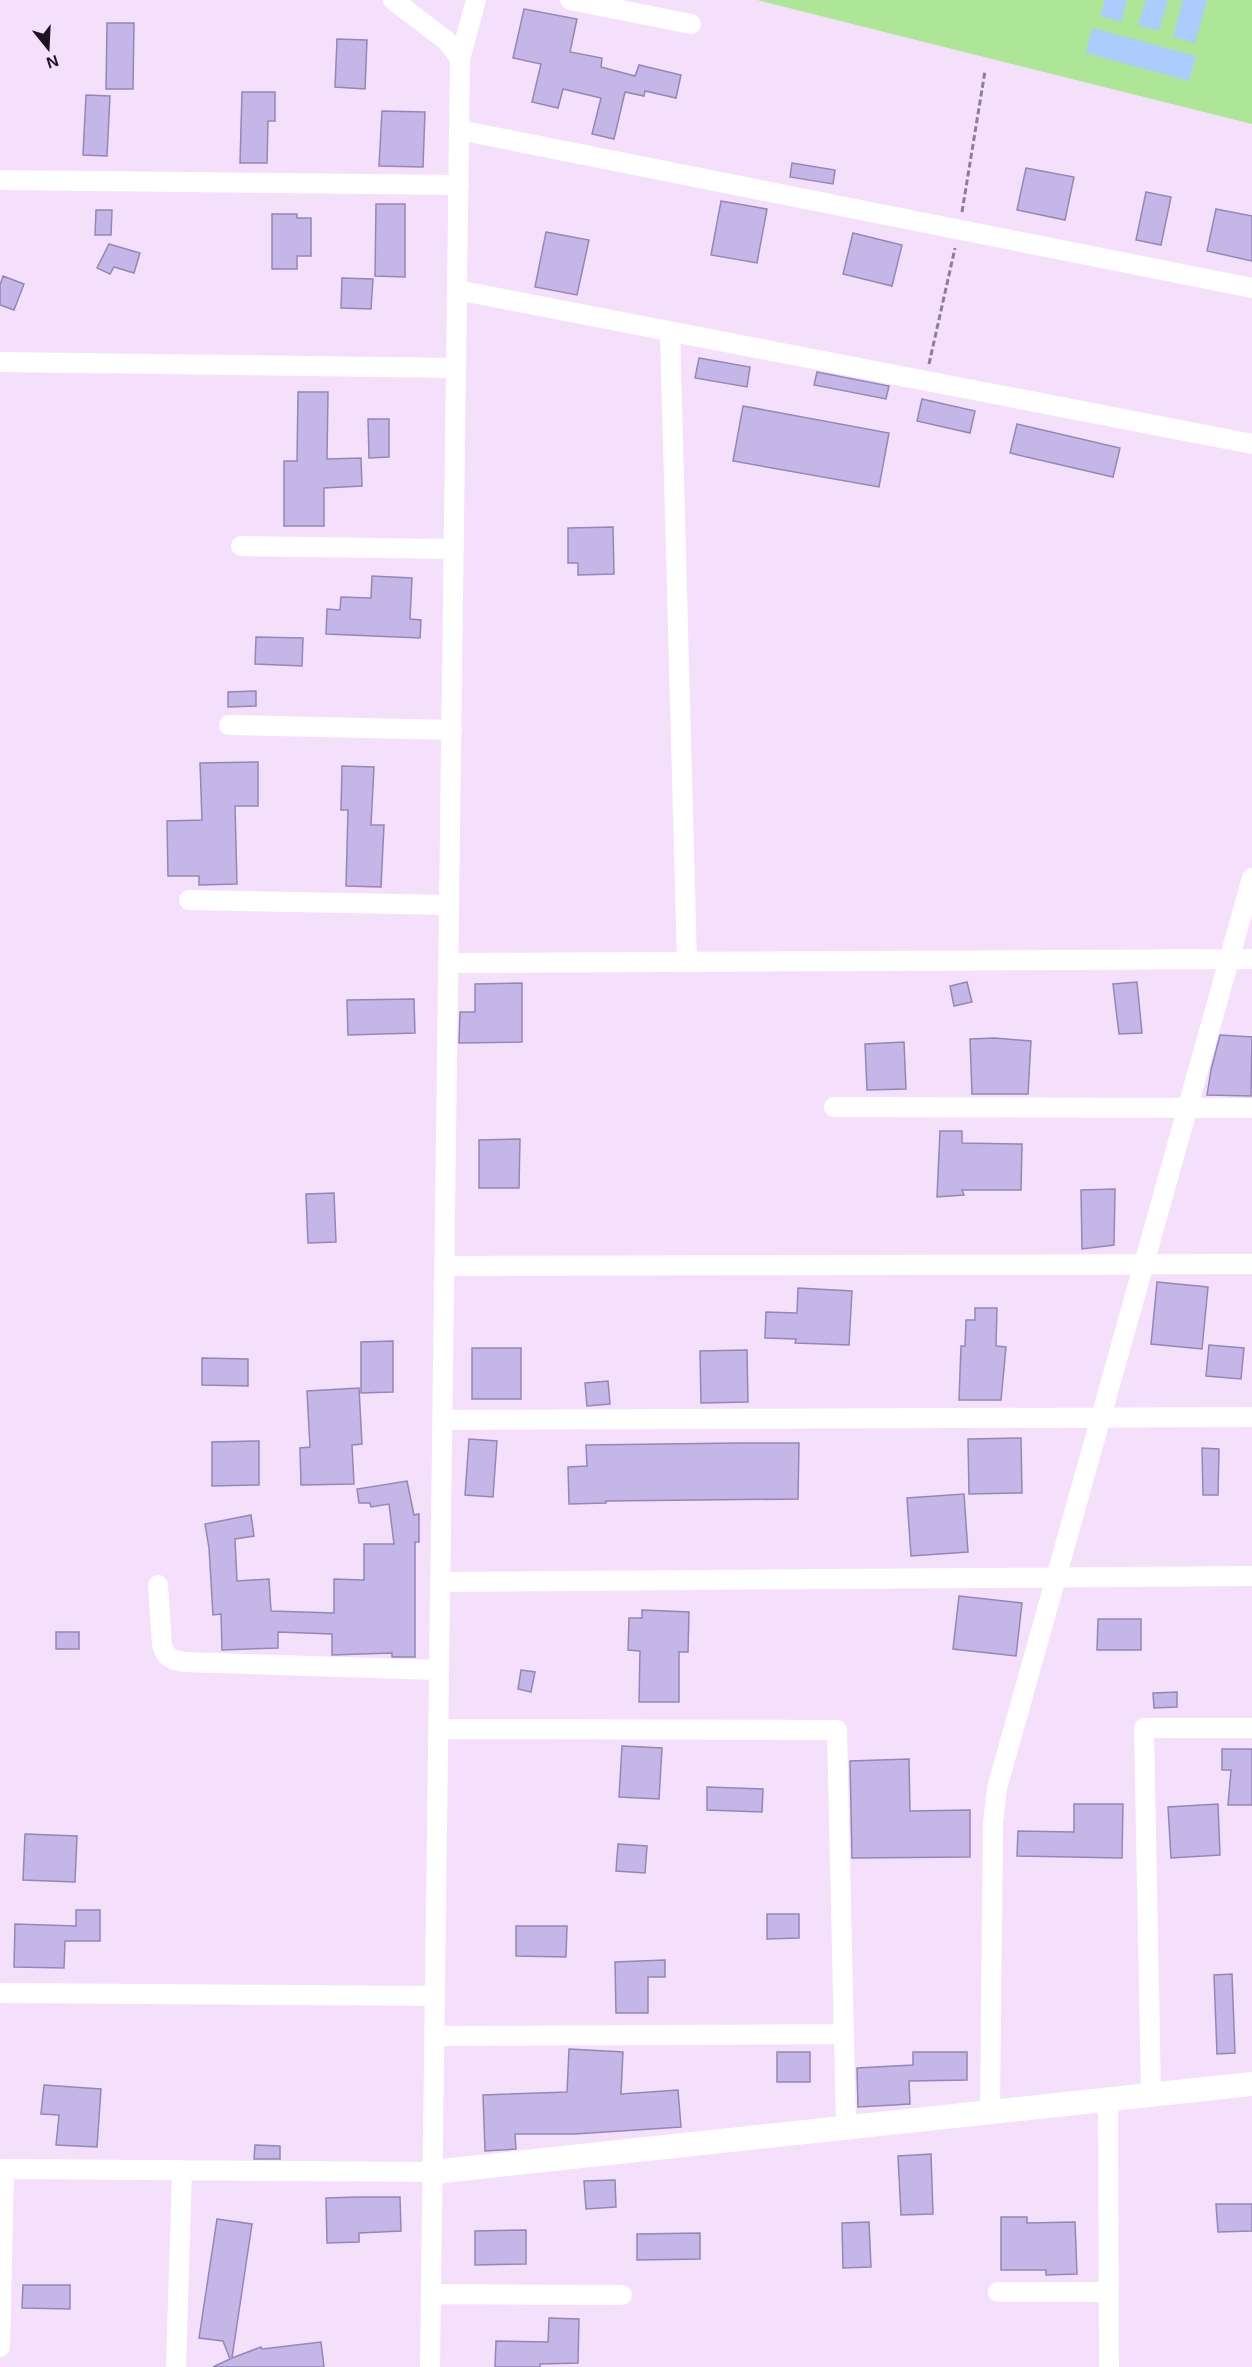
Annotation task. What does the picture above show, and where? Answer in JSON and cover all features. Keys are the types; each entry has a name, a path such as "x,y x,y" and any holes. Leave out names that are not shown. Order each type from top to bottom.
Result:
{"street":[{"path":"393,0 447,41 460,59"},
{"path":"430,2367 460,59 476,0"},
{"path":"570,0 691,24"},
{"path":"459,130 1252,288"},
{"path":"0,180 459,185"},
{"path":"457,290 1252,444"},
{"path":"670,331 687,962"},
{"path":"0,362 456,368"},
{"path":"241,546 454,549"},
{"path":"229,724 452,730"},
{"path":"990,2112 993,1823 996,1788 1057,1578 1252,878"},
{"path":"189,900 449,905"},
{"path":"449,963 1252,959"},
{"path":"834,1107 1252,1107"},
{"path":"445,1266 1252,1264"},
{"path":"443,1419 1252,1417"},
{"path":"440,1582 1252,1576"},
{"path":"158,1585 162,1645 165,1653 171,1659 184,1662 440,1670"},
{"path":"1151,2094 1144,1728 1252,1728"},
{"path":"439,1729 837,1730 846,2127"},
{"path":"0,1993 435,1996"},
{"path":"435,2036 844,2034"},
{"path":"0,2347 2,2169 433,2172 1252,2084"},
{"path":"1108,2099 1109,2367"},
{"path":"176,2367 182,2170"},
{"path":"998,2292 1109,2292"},
{"path":"431,2294 622,2295"}],"green space":[{"path":"757,0 1252,0 1252,124"}],"water":[{"path":"1105,0 1127,0 1121,22 1100,16"},
{"path":"1146,0 1168,0 1159,31 1138,25"},
{"path":"1183,0 1207,0 1195,43 1173,37"},
{"path":"1092,28 1196,56 1189,81 1086,53"}],"building":[{"path":"524,9 577,19 570,52 602,58 601,67 635,76 639,65 681,75 676,98 645,91 644,96 625,92 614,139 592,134 601,98 563,89 558,108 532,102 541,64 513,58"},
{"path":"107,23 134,23 133,89 106,89"},
{"path":"337,39 367,40 365,89 335,87"},
{"path":"242,92 275,92 275,121 268,121 267,163 240,163"},
{"path":"86,95 110,96 107,156 83,155"},
{"path":"382,111 425,112 423,167 379,166"},
{"path":"792,163 835,170 833,184 790,177"},
{"path":"1026,168 1074,177 1065,220 1017,210"},
{"path":"1146,192 1171,197 1161,245 1136,240"},
{"path":"721,201 767,209 757,263 711,255"},
{"path":"376,204 405,204 405,277 375,276"},
{"path":"1216,209 1252,216 1252,261 1207,251"},
{"path":"96,210 112,210 111,235 95,235"},
{"path":"272,214 297,214 297,218 311,218 311,256 297,256 297,269 272,269"},
{"path":"546,232 589,240 577,295 535,287"},
{"path":"853,233 902,245 892,286 843,274"},
{"path":"109,244 140,253 134,273 114,267 110,274 97,268"},
{"path":"3,276 24,284 14,310 0,305 0,285"},
{"path":"342,278 373,279 371,309 341,308"},
{"path":"699,358 750,367 747,387 695,378"},
{"path":"817,372 889,386 886,399 814,385"},
{"path":"298,392 328,392 327,459 361,458 362,486 324,488 324,526 284,526 284,461 297,461"},
{"path":"922,399 975,411 970,433 917,421"},
{"path":"743,406 889,433 879,487 733,461"},
{"path":"368,419 389,419 389,457 369,458"},
{"path":"1017,424 1120,448 1113,477 1010,453"},
{"path":"613,527 614,574 578,575 578,563 568,563 568,528"},
{"path":"372,576 412,578 410,619 421,620 420,638 326,634 327,609 340,610 341,597 371,598"},
{"path":"256,637 303,638 302,666 255,664"},
{"path":"256,691 256,706 228,707 228,692"},
{"path":"258,762 258,806 235,806 237,884 199,885 199,876 168,876 167,821 202,820 200,763"},
{"path":"342,766 374,767 371,825 384,825 381,887 346,886 348,810 341,810"},
{"path":"967,982 972,1002 954,1006 950,986"},
{"path":"1137,982 1142,1033 1119,1034 1113,984"},
{"path":"522,983 522,1042 459,1043 460,1012 475,1012 475,984"},
{"path":"414,999 415,1033 348,1035 347,1000"},
{"path":"1220,1035 1252,1037 1251,1096 1207,1095"},
{"path":"995,1038 1031,1041 1028,1094 972,1094 970,1039"},
{"path":"904,1042 906,1089 867,1090 865,1044"},
{"path":"940,1131 962,1131 962,1143 1022,1144 1021,1190 962,1190 964,1195 937,1197"},
{"path":"520,1139 519,1188 479,1188 479,1140"},
{"path":"1115,1189 1114,1245 1082,1249 1081,1190"},
{"path":"334,1193 336,1242 308,1243 306,1194"},
{"path":"1157,1282 1208,1287 1202,1349 1151,1344"},
{"path":"798,1288 852,1291 849,1345 795,1343 796,1339 765,1338 766,1312 797,1313"},
{"path":"975,1308 997,1308 996,1346 1006,1347 1001,1400 959,1400 961,1346 965,1346 966,1320 975,1320"},
{"path":"393,1341 393,1392 361,1393 361,1342"},
{"path":"1209,1345 1244,1348 1241,1379 1206,1376"},
{"path":"472,1348 521,1348 521,1399 472,1399"},
{"path":"747,1350 748,1402 701,1403 700,1351"},
{"path":"202,1358 248,1359 248,1386 202,1385"},
{"path":"608,1381 610,1404 587,1406 585,1383"},
{"path":"359,1388 362,1444 352,1445 354,1484 301,1485 300,1448 310,1447 307,1391"},
{"path":"1021,1438 1022,1493 969,1494 968,1439"},
{"path":"469,1439 497,1441 493,1497 465,1495"},
{"path":"259,1441 259,1485 212,1486 212,1442"},
{"path":"799,1443 798,1499 606,1501 606,1503 569,1504 568,1467 587,1466 586,1445"},
{"path":"1202,1448 1219,1449 1218,1495 1203,1495"},
{"path":"407,1481 414,1515 419,1514 419,1542 415,1542 415,1657 392,1657 392,1653 332,1655 332,1634 278,1632 278,1648 222,1650 221,1614 213,1615 209,1548 205,1524 251,1515 254,1536 235,1539 237,1581 269,1579 271,1611 334,1613 334,1579 364,1580 364,1544 394,1544 389,1504 371,1507 370,1503 359,1503 357,1489"},
{"path":"964,1494 968,1552 911,1556 907,1498"},
{"path":"959,1596 1022,1603 1016,1656 953,1649"},
{"path":"642,1610 689,1612 688,1652 679,1652 679,1702 639,1702 640,1651 628,1650 629,1618 642,1618"},
{"path":"1098,1619 1141,1619 1141,1650 1097,1650"},
{"path":"56,1632 79,1632 79,1649 56,1649"},
{"path":"521,1670 535,1672 531,1692 518,1689"},
{"path":"1177,1692 1177,1707 1154,1708 1153,1693"},
{"path":"622,1746 662,1748 659,1799 619,1797"},
{"path":"1222,1749 1252,1749 1252,1805 1228,1805 1231,1770 1222,1770"},
{"path":"909,1759 910,1811 970,1810 970,1857 852,1858 850,1761"},
{"path":"707,1787 763,1789 762,1812 707,1810"},
{"path":"1074,1804 1123,1804 1122,1858 1017,1856 1018,1831 1074,1832"},
{"path":"1218,1804 1220,1855 1171,1858 1168,1807"},
{"path":"25,1834 77,1836 75,1882 23,1880"},
{"path":"618,1844 647,1846 645,1873 616,1871"},
{"path":"76,1910 100,1910 100,1941 65,1941 64,1968 14,1967 15,1924 76,1926"},
{"path":"767,1914 799,1914 799,1938 767,1939"},
{"path":"516,1926 567,1926 566,1957 516,1956"},
{"path":"665,1960 665,1977 648,1977 648,2013 616,2013 615,1962"},
{"path":"1232,1974 1235,2053 1217,2054 1214,1975"},
{"path":"569,2049 623,2052 621,2094 678,2090 681,2127 575,2134 515,2134 516,2149 485,2151 483,2095 567,2092"},
{"path":"777,2052 810,2052 810,2082 777,2082"},
{"path":"913,2052 967,2052 967,2080 909,2081 910,2104 858,2107 857,2068 913,2065"},
{"path":"44,2085 101,2089 97,2147 56,2145 59,2115 41,2114"},
{"path":"255,2145 280,2146 280,2159 254,2159"},
{"path":"931,2154 933,2214 901,2215 898,2156"},
{"path":"615,2180 616,2207 586,2209 584,2181"},
{"path":"400,2197 401,2231 359,2233 359,2242 327,2243 326,2198"},
{"path":"1216,2204 1252,2204 1252,2231 1218,2232"},
{"path":"1001,2217 1027,2217 1027,2223 1075,2222 1077,2274 1046,2275 1046,2270 1001,2270"},
{"path":"217,2219 252,2224 232,2358 261,2347 262,2349 321,2342 324,2367 213,2367 230,2359 223,2341 199,2338"},
{"path":"869,2222 871,2267 843,2268 842,2223"},
{"path":"526,2230 526,2264 475,2265 475,2231"},
{"path":"700,2233 700,2259 637,2260 637,2234"},
{"path":"23,2285 70,2285 70,2309 22,2308"},
{"path":"549,2318 579,2319 578,2363 540,2364 540,2367 495,2367 496,2341 548,2342"}]}
